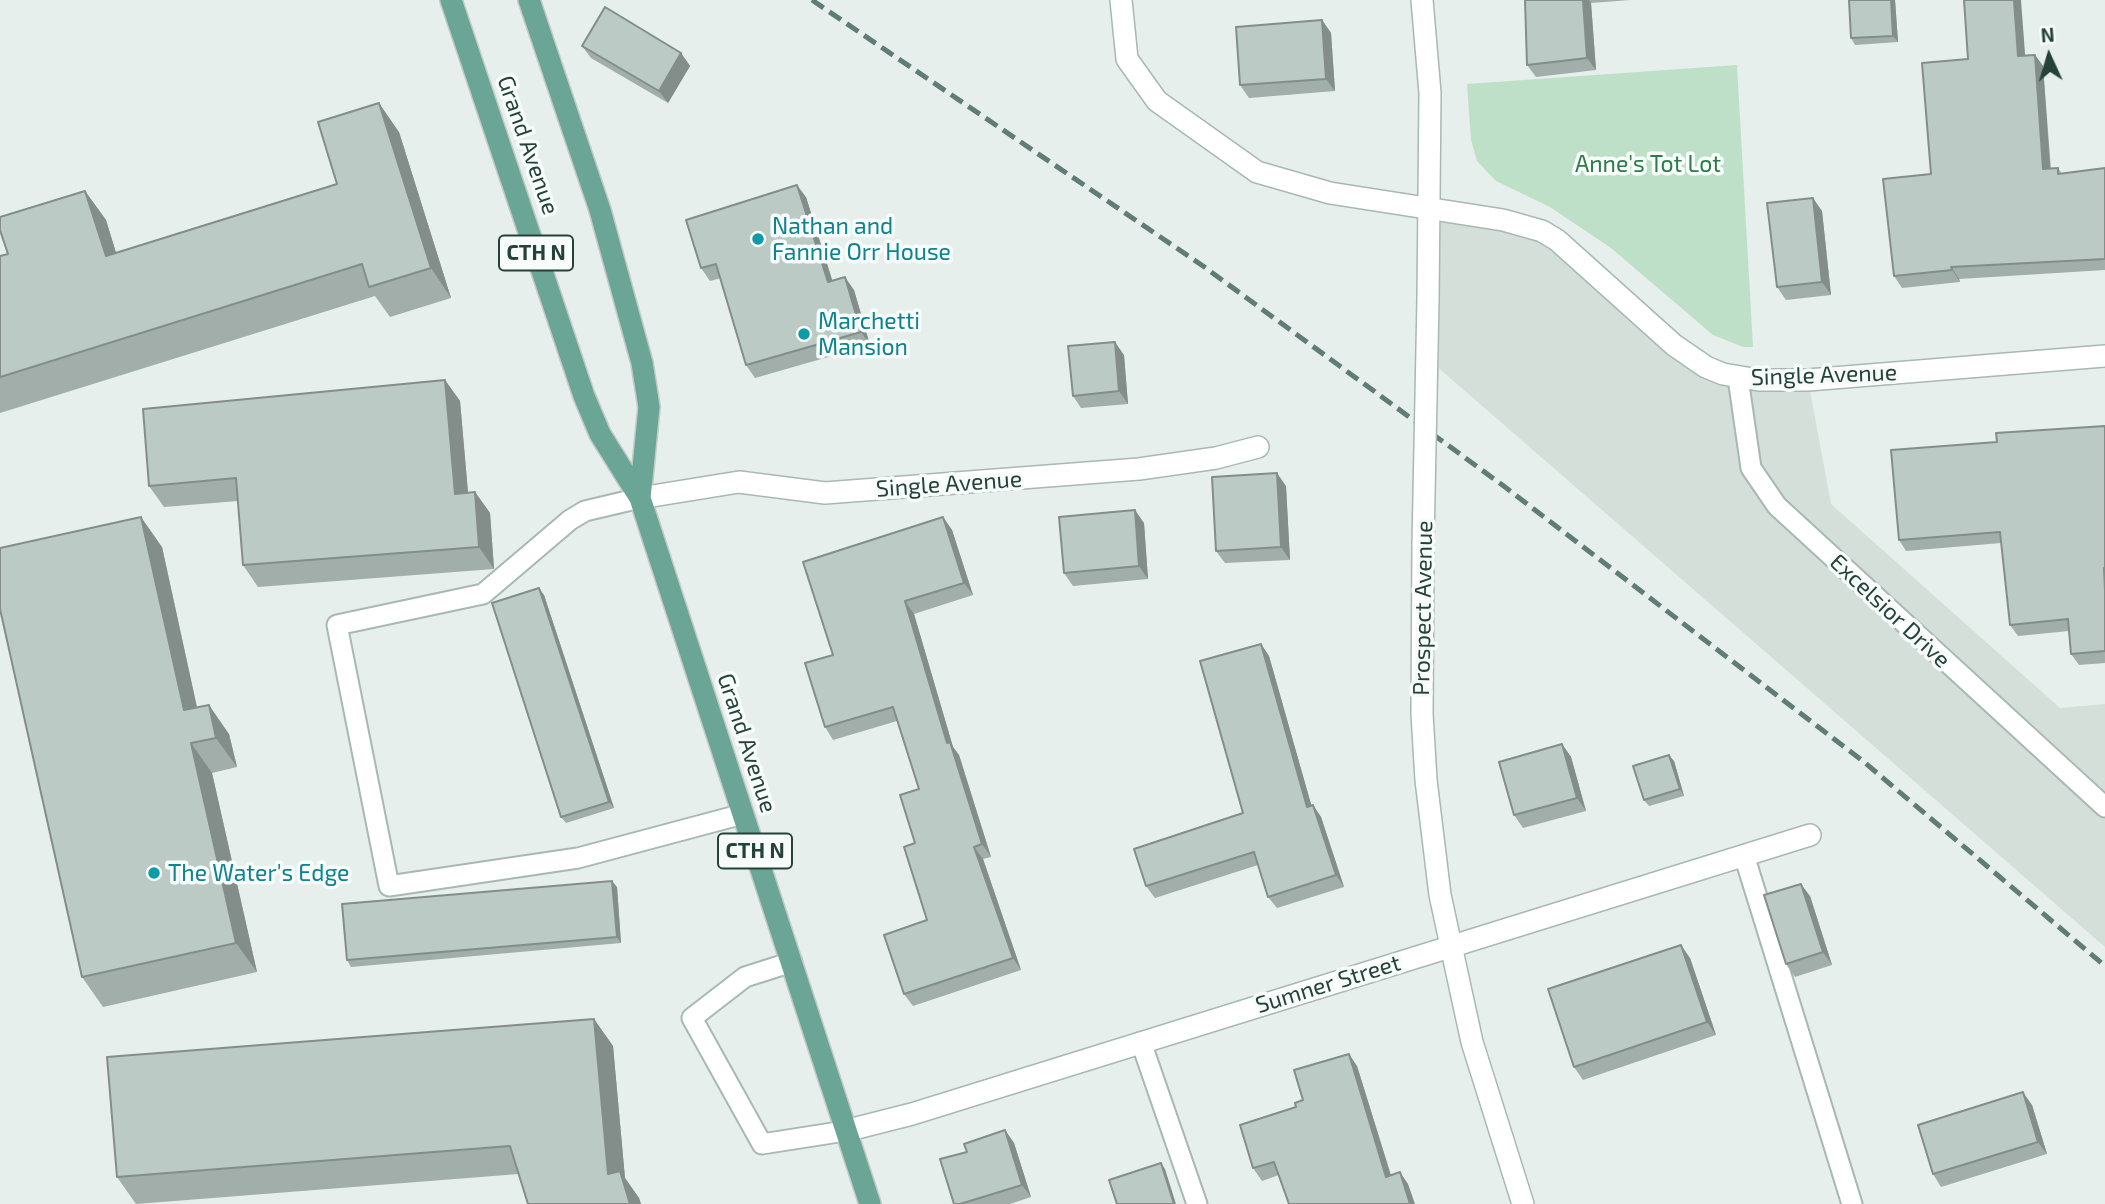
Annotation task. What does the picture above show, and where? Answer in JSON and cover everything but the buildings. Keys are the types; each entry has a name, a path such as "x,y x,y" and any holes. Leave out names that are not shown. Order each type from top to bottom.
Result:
{"main road":[{"name":"Grand Avenue","path":"451,0 584,396 600,434 640,498 870,1204"},
{"name":"Grand Avenue","path":"529,0 600,210 642,363 649,407 640,498"}],"street":[{"name":"Single Avenue","path":"1121,0 1127,59 1157,101 1257,172 1330,193 1503,220 1542,231 1557,240 1674,345 1706,367 1738,378 1808,380 2105,356"},
{"name":"Prospect Avenue","path":"1422,0 1430,93 1421,636 1424,757 1433,845 1450,946 1479,1068 1523,1204"},
{"name":"Single Avenue","path":"640,498 738,482 825,493 1061,475 1180,464 1258,447"},
{"name":"Sumner Street","path":"845,1131 912,1114 1810,835"}],"lane":[{"name":"Excelsior Drive","path":"1738,378 1744,438 1751,468 1777,506 2105,807"},
{"path":"640,498 586,511 570,520 483,594 337,625 389,886 578,858 743,814"},
{"path":"1744,855 1853,1204"},
{"path":"792,962 745,977 692,1018 762,1144 845,1131"},
{"path":"1141,1042 1197,1204"}],"shaded area":[{"path":"1428,208 1522,225 1693,360 1808,380 1831,504 2060,708 2105,704 2105,947 1427,358"}],"green space":[{"name":"Anne's Tot Lot","path":"1737,65 1753,347 1743,347 1713,335 1611,248 1550,207 1496,181 1477,161 1471,140 1467,84"}],"railway":[{"path":"812,0 1203,266 1505,487 1864,762 2105,966"}],"place":[{"name":"Nathan and Fannie Orr House","path":"758,239"},
{"name":"Marchetti Mansion","path":"804,334"},
{"name":"The Water's Edge","path":"154,873"}]}
